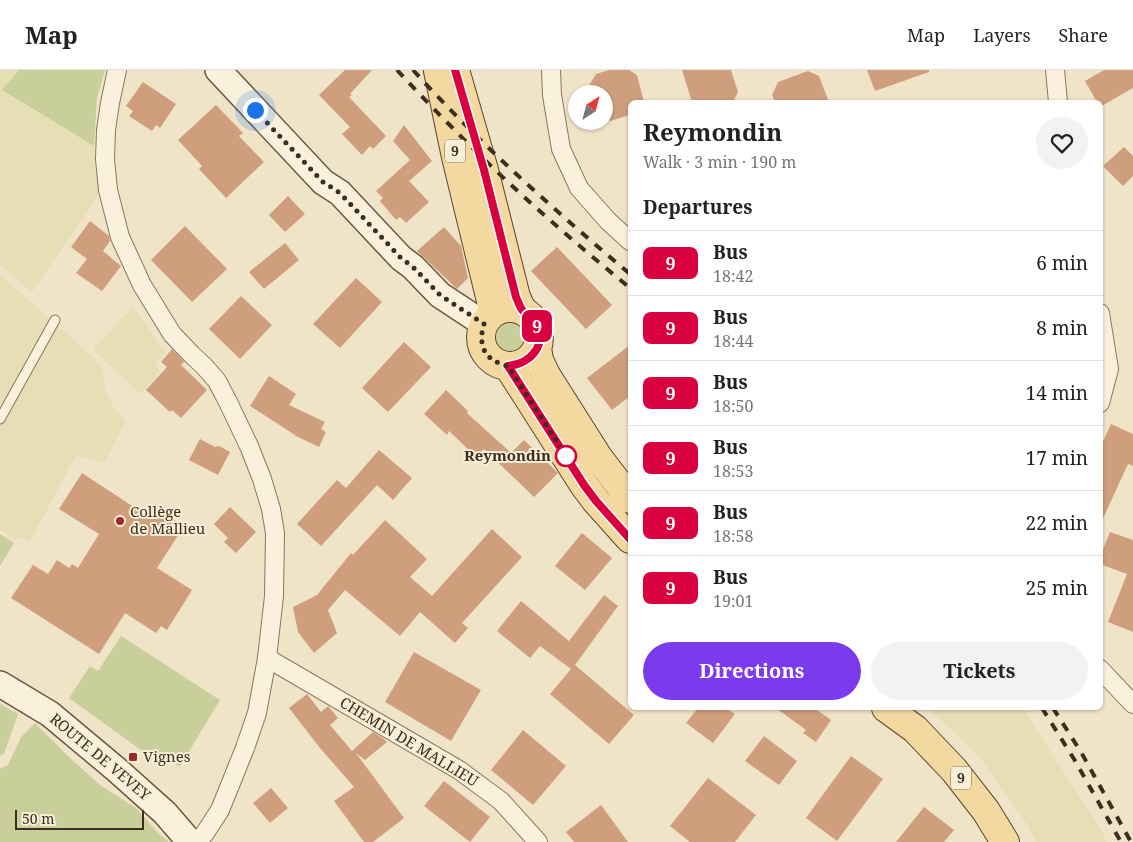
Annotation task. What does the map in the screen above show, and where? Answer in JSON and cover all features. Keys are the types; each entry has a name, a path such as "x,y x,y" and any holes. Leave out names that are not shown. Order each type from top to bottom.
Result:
{"main road":[{"name":"9","path":"438,70 491,301 500,315 516,297 484,170 455,70"},
{"path":"537,348 525,362 508,366 499,364 485,352 481,342 481,333 500,315 529,315 535,322 538,330 538,360 546,375 598,457 628,496"},
{"path":"508,366 584,485 628,537"},
{"name":"9","path":"889,710 915,729 954,770 986,811 1006,842"}],"street":[{"path":"117,70 106,130 105,160 108,190 120,237 142,285 172,334 217,381 238,422 262,479 271,509 276,537 274,596 267,658 257,713 246,748 220,810 197,842"},
{"path":"218,70 323,182 340,193 401,258 413,267 440,295 500,315"},
{"path":"551,70 552,95 561,149 579,188 608,221 628,239"},
{"path":"1055,70 1058,100"},
{"path":"1103,329 1109,369 1103,392"},
{"name":"CHEMIN DE MALLIEU","path":"267,658 459,770 501,801 538,842"},
{"path":"1103,673 1133,704"},
{"name":"ROUTE DE VEVEY","path":"0,684 50,714 165,813 190,842"}],"lane":[{"path":"0,419 55,320"}],"shaded area":[{"path":"0,70 19,70 2,91 94,146 98,196 32,292 0,265"},
{"path":"0,275 95,359 103,370 104,384 113,406 126,421 104,463 76,455 29,543 19,536 16,540 0,530"},
{"path":"133,307 166,353 154,365 160,371 140,394 93,349"},
{"path":"930,710 1023,710 1097,823 1107,842 1036,842 1029,827 979,756"}],"green space":[{"path":"19,70 105,70 97,98 94,146 2,90"},
{"path":"510,323 520,327 524,337 520,347 510,351 500,347 496,337 500,327"},
{"path":"0,534 14,543 0,566"},
{"path":"121,636 220,700 180,766 148,755 69,698 90,666 98,671"},
{"path":"0,704 18,714 4,754 0,756"},
{"path":"35,723 100,785 136,808 160,835 169,842 0,842 0,769 8,765 21,737"}],"building":[{"path":"345,70 372,70 349,97 386,136 373,149 370,146 362,155 342,134 350,127 319,95"},
{"path":"609,70 629,70 637,75 643,100 628,100 628,116 613,120 613,85 589,85 596,74"},
{"path":"682,70 731,70 738,92 734,100 691,100"},
{"path":"867,70 929,70 929,72 875,91"},
{"path":"1104,70 1133,70 1133,88 1103,105 1103,100 1096,100 1085,81"},
{"path":"808,71 819,76 828,100 774,100 772,95 778,82"},
{"path":"143,82 176,104 160,128 156,125 152,131 129,116 133,111 126,106"},
{"path":"216,105 243,133 239,136 264,162 226,198 199,169 202,166 178,140"},
{"path":"404,125 432,161 409,181 429,202 406,223 400,217 396,220 380,201 383,198 376,191 410,160 393,141"},
{"path":"1124,147 1133,156 1133,176 1123,186 1103,166"},
{"path":"288,196 305,214 285,232 269,215"},
{"path":"90,221 109,236 110,241 103,251 121,266 102,291 76,273 87,259 71,247"},
{"path":"185,226 227,269 192,302 151,260"},
{"path":"444,227 461,246 468,278 457,289 417,251"},
{"path":"285,243 299,260 264,289 249,272"},
{"path":"557,247 612,305 586,329 531,271"},
{"path":"356,278 382,302 340,348 313,324"},
{"path":"241,296 272,325 240,359 209,329"},
{"path":"404,342 431,367 388,412 362,388"},
{"path":"628,347 628,398 612,410 587,378"},
{"path":"172,349 184,362 181,365 207,390 181,418 172,410 170,412 146,390 167,367 161,362"},
{"path":"269,376 296,394 289,405 325,422 321,429 326,432 319,447 294,435 250,406"},
{"path":"446,390 468,411 467,413 511,453 524,440 558,473 534,497 484,449 476,457 449,431 447,435 424,414"},
{"path":"1111,424 1133,434 1133,466 1128,464 1103,518 1103,441"},
{"path":"200,439 230,452 218,475 189,460"},
{"path":"379,450 412,478 393,500 377,485 321,546 297,524 337,480 346,488"},
{"name":"Collège de Mallieu","path":"82,473 143,513 149,504 184,526 157,568 192,590 167,630 161,626 156,633 125,613 99,654 11,598 33,565 48,574 57,560 69,568 72,564 78,568 99,534 59,509"},
{"path":"230,507 256,532 236,553 224,542 228,538 214,524"},
{"path":"385,520 427,559 410,577 432,596 492,529 522,557 462,623 468,628 455,643 420,612 400,636 345,590 328,610 337,633 314,653 298,632 293,607 317,595 351,553 353,555"},
{"path":"1110,532 1133,540 1133,632 1108,622 1127,574 1103,565 1103,550"},
{"path":"582,533 612,558 585,590 555,566"},
{"path":"604,595 618,606 575,665 634,715 609,744 550,694 571,669 540,646 530,658 497,631 521,601 569,641"},
{"path":"414,652 481,690 451,741 385,702"},
{"path":"307,694 321,712 328,706 338,718 330,725 352,751 373,732 387,742 365,760 356,753 404,818 373,842 364,842 334,801 354,787 289,708"},
{"path":"696,710 728,710 735,714 713,743 686,723"},
{"path":"779,710 817,710 831,720 816,742 803,733 806,730"},
{"path":"523,730 566,766 533,805 491,770"},
{"path":"764,736 797,761 779,785 745,761"},
{"path":"851,756 883,779 837,841 806,818"},
{"path":"708,778 756,815 735,842 690,842 670,826"},
{"path":"444,781 490,817 470,842 424,806"},
{"path":"271,788 288,808 270,823 253,803"},
{"path":"601,805 628,842 574,842 566,832"},
{"path":"924,807 954,830 944,842 896,842"}],"railway":[{"path":"397,70 514,188 628,286"},
{"path":"413,70 464,124 518,176 628,272"},
{"path":"1043,710 1074,759 1121,842"},
{"path":"1054,710 1081,752 1131,842"}],"bus line":[{"name":"9","path":"455,70 484,170 516,297 522,310 535,322 538,330 537,348 532,356 525,362 508,366 584,485 628,537"}],"place":[{"name":"Reymondin","path":"566,456"},
{"name":"Collège de Mallieu","path":"120,521"},
{"name":"Vignes","path":"133,757"}],"route":[{"path":"255,110 323,182 340,193 401,258 413,267 440,295 484,324 481,342 485,352 499,364 508,366 566,456"}]}
